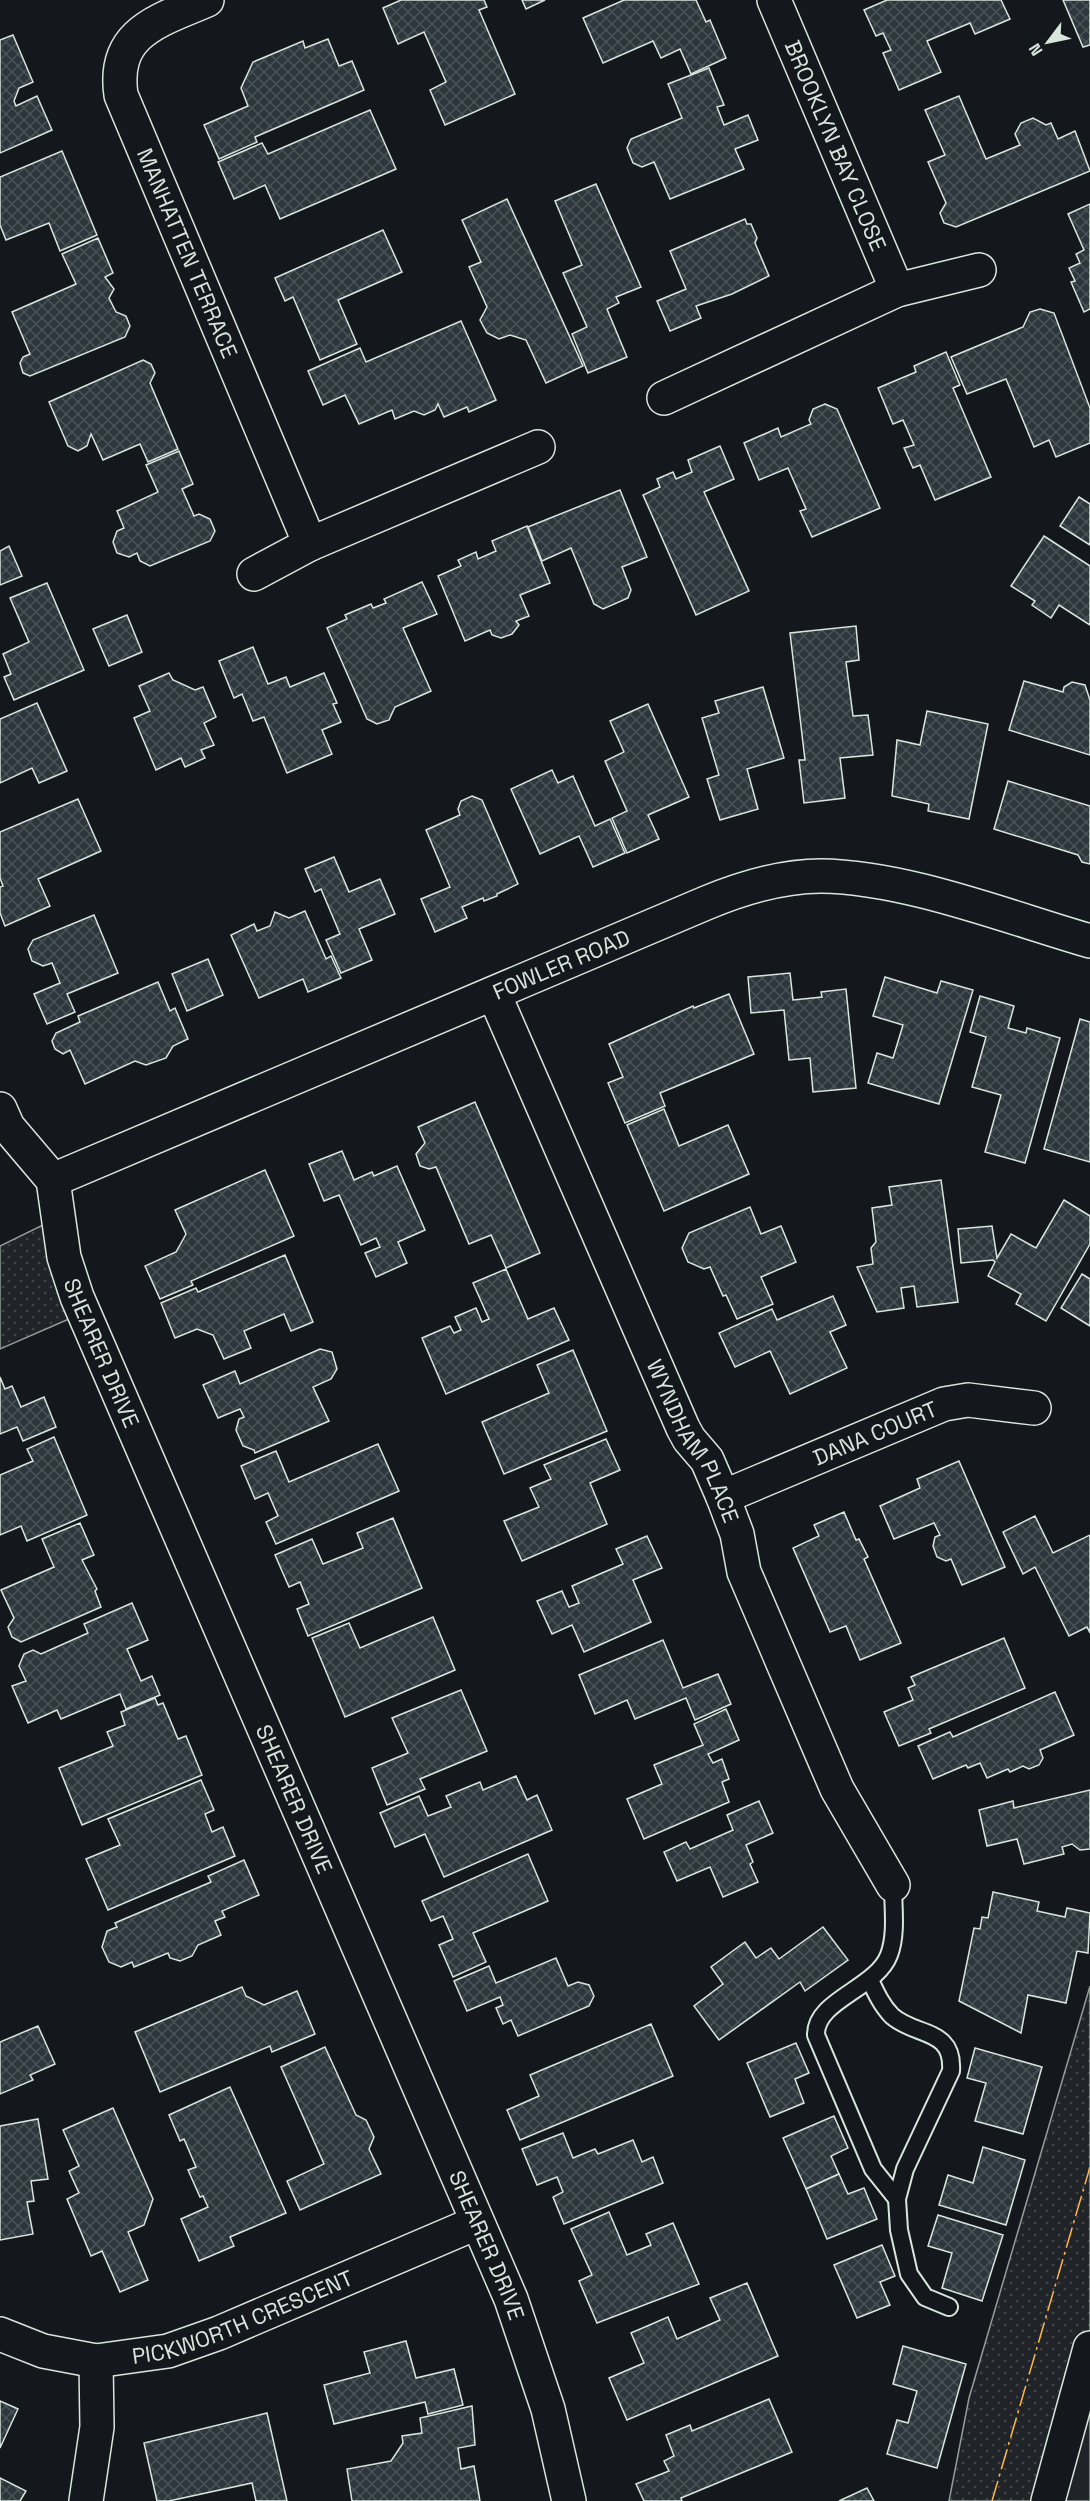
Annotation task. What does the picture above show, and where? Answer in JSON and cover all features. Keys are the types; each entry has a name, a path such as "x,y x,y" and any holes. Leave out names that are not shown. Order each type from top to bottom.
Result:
{"street":[{"name":"MANHATTEN TERRACE","path":"207,0 156,22 133,39 119,65 121,95 310,544"},
{"name":"BROOKLYN BAY CLOSE","path":"774,0 897,290"},
{"path":"664,398 897,290 979,270"},
{"path":"254,574 310,544 538,447"},
{"name":"FOWLER ROAD","path":"53,1180 733,892 820,876 892,883 1090,941"},
{"name":"WYNDHAM PLACE","path":"494,994 683,1428 707,1460 723,1497 737,1534 744,1572 837,1789 893,1885"},
{"path":"0,1109 8,1127 53,1180"},
{"name":"SHEARER DRIVE","path":"53,1180 64,1257 77,1297 272,1743 525,2333 548,2409 568,2501"},
{"name":"DANA COURT","path":"723,1497 944,1404 968,1400 1034,1408"},
{"name":"PICKWORTH CRESCENT","path":"0,2334 43,2352 96,2361 168,2351 219,2333 476,2223"},
{"path":"1048,2501 1090,2348"},
{"path":"86,2501 97,2427 96,2361"}],"lane":[{"path":"893,1885 892,1945 888,1958 870,1980 827,2010 816,2027 816,2035 873,2169 897,2199"},
{"path":"870,1980 885,2008 894,2017 944,2042 952,2056 951,2071 902,2176 897,2199 898,2230 909,2274 925,2296 949,2307"}],"shaded area":[{"path":"59,1217 85,1312 0,1349 0,1246"},
{"path":"1090,1986 1090,2350 1046,2501 949,2501 969,2398"},
{"path":"1090,2410 1090,2501 1064,2501"}],"building":[{"path":"401,0 484,0 487,7 479,10 515,94 445,125 430,90 446,82 424,32 398,44 383,8"},
{"path":"522,0 545,0 526,9"},
{"path":"624,0 696,0 706,22 710,20 726,58 691,74 680,49 661,58 653,41 603,63 583,18"},
{"path":"887,0 1001,0 1010,19 975,34 970,23 927,41 941,72 899,90 883,53 891,50 883,33 876,36 864,10"},
{"path":"1063,0 1090,0 1090,45 1083,47"},
{"path":"13,35 33,82 19,88 14,101 16,106 37,96 52,130 0,153 0,40"},
{"path":"328,39 339,66 352,61 364,90 255,137 257,142 219,159 204,125 248,106 241,88 253,62 303,41 305,48"},
{"path":"709,68 724,105 717,107 724,125 748,115 758,140 735,149 744,169 670,199 654,162 642,167 633,163 627,148 631,139 682,118 668,84"},
{"path":"959,96 986,159 1020,145 1015,134 1021,123 1033,118 1046,125 1051,123 1058,139 1075,131 1090,171 956,227 944,223 940,213 946,203 928,162 945,155 925,110"},
{"path":"370,110 396,169 280,219 265,185 234,199 218,162 262,143 268,154"},
{"path":"62,151 97,235 60,251 49,223 6,240 0,225 0,177"},
{"path":"596,184 641,287 616,297 619,303 607,309 627,357 588,373 572,334 587,327 563,273 582,265 555,201"},
{"path":"507,199 583,366 546,383 526,340 510,335 499,339 487,333 480,320 487,307 469,267 481,262 462,220"},
{"path":"1090,204 1090,309 1084,312 1071,282 1075,281 1069,268 1080,263 1076,254 1084,250 1068,214"},
{"path":"745,219 747,224 751,224 757,238 755,243 769,276 732,294 696,306 701,318 670,331 657,301 686,289 670,251"},
{"path":"383,230 402,272 338,300 357,344 320,360 293,297 285,301 275,278"},
{"path":"98,238 113,273 105,277 114,289 109,298 116,312 126,316 130,326 125,337 30,376 23,373 20,363 23,357 30,354 12,312 76,284 62,254"},
{"path":"1040,309 1054,313 1090,408 1090,443 1056,457 1049,440 1034,447 1006,379 967,394 951,357 1023,327 1030,312"},
{"path":"461,321 496,400 469,412 467,407 444,417 438,404 435,410 424,415 414,411 395,419 392,410 359,424 345,395 323,405 308,371 360,348 366,362"},
{"path":"946,352 960,385 953,388 991,477 935,500 920,465 913,468 904,448 914,445 903,420 893,424 878,388 916,372 914,366"},
{"path":"143,360 151,364 155,373 150,383 178,449 148,462 140,444 103,460 91,434 87,446 78,451 68,446 49,402"},
{"path":"825,404 837,409 880,508 812,537 800,511 806,509 788,468 759,480 744,443 778,428 781,437 811,424 809,420 813,409"},
{"path":"720,446 734,479 704,492 749,591 696,615 643,495 660,487 657,479 673,472 676,479 692,472 688,460"},
{"path":"179,451 193,484 182,489 194,516 199,514 210,519 215,531 210,541 150,566 140,561 137,553 129,557 117,553 113,542 117,531 124,528 117,511 158,492 146,465"},
{"path":"620,490 647,557 622,567 631,590 628,598 603,609 594,604 571,548 542,561 528,527"},
{"path":"1079,497 1090,504 1090,545 1060,526"},
{"path":"527,526 550,583 520,595 529,616 516,621 519,625 512,634 501,638 492,635 490,630 465,641 438,576 461,566 458,560 476,552 478,559 496,551 492,541"},
{"path":"1044,536 1090,566 1090,625 1059,605 1051,618 1032,605 1035,601 1011,586"},
{"path":"9,546 22,576 0,585 0,551"},
{"path":"422,582 437,614 403,628 431,691 395,707 389,720 377,724 367,719 327,628 347,619 345,615 371,604 373,608 386,603 384,599"},
{"path":"47,583 84,670 14,700 4,677 11,674 3,654 29,642 10,598"},
{"path":"127,615 142,652 109,666 93,629"},
{"path":"856,626 859,660 846,662 853,716 868,715 873,755 840,758 845,798 804,803 799,760 805,760 790,633"},
{"path":"253,647 268,684 286,677 290,687 324,673 337,703 333,704 341,722 322,730 332,754 287,773 264,717 253,721 242,694 234,698 219,661"},
{"path":"169,673 173,680 195,690 203,687 216,717 204,723 214,745 201,750 205,758 185,767 181,758 156,770 134,718 150,711 139,686"},
{"path":"1024,681 1063,692 1064,687 1072,682 1085,685 1090,700 1090,755 1009,730"},
{"path":"763,687 784,758 747,769 758,809 720,820 707,779 719,775 702,718 719,713 715,701"},
{"path":"37,703 67,771 39,783 32,768 0,783 0,719"},
{"path":"648,704 689,797 648,815 659,839 627,853 612,818 627,811 605,761 624,752 610,721"},
{"path":"927,711 988,724 969,819 928,811 929,804 892,796 897,740 920,745"},
{"path":"552,770 558,783 573,776 595,826 610,819 625,853 593,867 579,836 540,854 511,789"},
{"path":"1008,781 1090,806 1090,864 1082,862 1078,855 994,829"},
{"path":"472,796 482,800 518,884 497,896 484,901 483,898 462,907 467,918 435,932 421,899 450,887 426,830 460,815 458,809 461,801"},
{"path":"78,799 101,851 38,879 50,906 5,926 0,913 0,887 3,886 0,878 0,832"},
{"path":"334,857 349,892 380,879 395,914 359,929 372,960 341,973 326,940 340,934 321,889 315,892 305,869"},
{"path":"305,911 326,959 331,956 341,978 308,992 303,979 259,998 231,935 254,924 257,931 270,926 275,912 289,918"},
{"path":"94,915 118,973 67,994 75,1012 47,1024 34,994 60,983 52,963 43,966 32,961 28,949 33,940"},
{"path":"208,959 223,995 187,1011 172,974"},
{"path":"790,973 793,1000 822,997 821,992 846,989 856,1088 813,1092 810,1058 789,1060 784,1010 751,1013 748,977"},
{"path":"885,977 937,993 941,981 973,990 939,1104 868,1083 877,1053 893,1058 903,1025 873,1016"},
{"path":"158,982 170,1011 175,1008 188,1039 173,1046 166,1058 146,1065 135,1061 85,1084 70,1050 63,1054 55,1049 52,1041 56,1033 80,1022 78,1016"},
{"path":"729,994 754,1054 660,1093 665,1106 625,1123 608,1083 623,1077 609,1044 693,1006 694,1008"},
{"path":"980,996 1014,1006 1008,1028 1026,1033 1027,1028 1060,1038 1025,1163 985,1152 1001,1095 972,1087 986,1037 970,1032"},
{"path":"1080,1019 1090,1022 1090,1162 1044,1149"},
{"path":"475,1102 540,1253 506,1268 491,1235 469,1244 436,1167 429,1169 420,1166 416,1154 425,1143 418,1127"},
{"path":"664,1109 679,1146 728,1125 749,1174 664,1211 627,1125"},
{"path":"342,1151 354,1180 372,1172 374,1176 397,1166 425,1230 398,1242 407,1263 376,1277 365,1253 380,1247 376,1238 361,1245 339,1195 324,1201 309,1164"},
{"path":"265,1170 294,1236 191,1281 193,1285 160,1299 145,1266 176,1252 186,1234 175,1210"},
{"path":"941,1180 958,1302 917,1307 914,1286 901,1288 904,1308 877,1312 857,1267 873,1264 871,1248 876,1242 872,1208 892,1205 889,1187"},
{"path":"1064,1200 1090,1216 1090,1244 1046,1321 1016,1304 1021,1294 988,1276 995,1262 993,1260 961,1263 958,1229 992,1226 997,1258 1011,1234 1036,1248"},
{"path":"750,1207 761,1234 781,1226 796,1262 761,1277 773,1304 737,1319 726,1295 723,1296 710,1267 704,1269 688,1262 682,1248 689,1233"},
{"path":"285,1255 313,1322 291,1331 284,1314 244,1331 251,1348 224,1359 213,1335 197,1329 175,1338 161,1303 196,1288 198,1292"},
{"path":"506,1269 528,1319 554,1308 569,1340 446,1394 422,1338 450,1326 454,1333 461,1330 455,1317 476,1308 482,1322 489,1319 473,1283"},
{"path":"1082,1274 1090,1279 1090,1326 1061,1308"},
{"path":"833,1296 846,1325 830,1332 847,1368 790,1394 770,1351 735,1367 719,1333 772,1309 777,1320"},
{"path":"320,1349 332,1352 337,1369 331,1379 313,1387 329,1421 255,1453 254,1450 243,1446 236,1430 239,1419 244,1417 240,1409 218,1418 203,1385 235,1371 240,1384"},
{"path":"573,1350 607,1431 504,1474 482,1422 549,1393 537,1365"},
{"path":"0,1377 5,1389 12,1386 21,1407 44,1397 56,1427 23,1441 17,1427 0,1434"},
{"path":"54,1437 87,1515 27,1541 21,1526 0,1535 0,1475 33,1461 27,1449"},
{"path":"606,1439 620,1470 590,1483 607,1524 522,1561 504,1521 539,1507 530,1488 551,1479 544,1465"},
{"path":"378,1444 399,1491 276,1544 266,1522 278,1516 268,1493 255,1499 241,1466 276,1451 289,1482"},
{"path":"959,1461 1005,1567 962,1585 951,1559 946,1561 937,1557 933,1546 935,1537 940,1535 934,1523 894,1539 880,1506 920,1488 917,1479"},
{"path":"844,1512 856,1540 859,1539 868,1557 864,1559 901,1643 860,1660 846,1626 830,1632 793,1548 819,1536 814,1525"},
{"path":"1035,1516 1053,1553 1090,1535 1090,1633 1087,1627 1069,1636 1035,1567 1023,1574 1003,1532"},
{"path":"393,1518 422,1588 308,1636 297,1609 309,1604 300,1582 289,1587 275,1555 312,1539 323,1564 363,1548 357,1533"},
{"path":"80,1523 94,1555 82,1560 97,1589 95,1591 101,1607 21,1642 12,1637 8,1627 14,1618 1,1590 54,1567 42,1539"},
{"path":"647,1536 662,1568 633,1580 651,1622 584,1652 572,1625 552,1634 537,1601 562,1591 569,1607 579,1603 572,1586 623,1564 616,1549"},
{"path":"132,1603 148,1640 127,1649 141,1681 152,1676 160,1695 126,1709 120,1694 61,1719 57,1710 28,1723 12,1686 26,1681 19,1666 24,1654 33,1650 41,1654 88,1633 84,1624"},
{"path":"433,1617 455,1670 345,1717 312,1638 349,1623 360,1648"},
{"path":"1004,1638 1025,1688 929,1729 931,1733 899,1746 884,1712 913,1700 908,1688 915,1685 911,1677"},
{"path":"663,1640 683,1688 718,1674 731,1704 695,1720 686,1698 635,1719 627,1700 595,1714 579,1675"},
{"path":"461,1690 487,1751 420,1779 425,1789 387,1805 372,1768 408,1753 392,1718"},
{"path":"1055,1692 1074,1735 1040,1750 1043,1758 1039,1765 1029,1769 1023,1766 1010,1772 1008,1769 987,1778 980,1763 968,1768 966,1765 933,1779 918,1746 950,1732 953,1737"},
{"path":"155,1698 158,1705 163,1703 178,1739 186,1736 202,1775 82,1825 59,1768 113,1746 107,1732 125,1725 121,1712"},
{"path":"726,1709 739,1740 708,1754 713,1763 722,1759 729,1779 722,1782 729,1802 644,1839 627,1799 662,1784 654,1765 703,1745 694,1724"},
{"path":"516,1776 527,1800 537,1795 552,1830 444,1877 425,1834 395,1847 380,1813 419,1796 428,1816 451,1807 446,1796 480,1782 483,1790"},
{"path":"201,1780 214,1810 205,1814 212,1832 223,1827 235,1856 108,1910 86,1859 120,1845 108,1819"},
{"path":"1090,1790 1090,1849 1080,1850 1072,1844 1062,1847 1064,1854 1024,1864 1017,1839 987,1846 979,1810 1013,1801 1014,1808"},
{"path":"759,1801 773,1833 746,1845 753,1862 750,1864 758,1882 723,1897 710,1867 677,1881 664,1852 686,1842 690,1849 733,1830 727,1815"},
{"path":"528,1854 548,1901 473,1933 486,1962 453,1977 439,1945 453,1939 443,1916 431,1921 422,1901"},
{"path":"244,1860 259,1895 222,1911 225,1917 215,1921 221,1935 198,1945 192,1956 180,1961 170,1958 168,1953 134,1967 132,1962 121,1967 109,1962 102,1947 107,1931 117,1927 115,1923 211,1882 208,1876"},
{"path":"993,1892 1039,1902 1037,1911 1065,1917 1067,1908 1090,1913 1088,1953 1077,1951 1066,2003 1028,1995 1021,2033 959,2001 974,1928 980,1929 982,1917 988,1918"},
{"path":"823,1927 848,1960 805,1991 800,1982 719,2040 694,2006 723,1984 711,1967 745,1942 756,1958 771,1948 779,1959"},
{"path":"556,1958 568,1986 578,1982 589,1985 594,1996 589,2006 518,2036 511,2020 503,2024 496,2008 503,2005 500,1997 467,2011 454,1981 489,1966 496,1983"},
{"path":"242,1987 246,1996 264,2005 297,1991 315,2034 272,2052 270,2046 160,2092 135,2032"},
{"path":"651,2024 673,2076 520,2140 507,2110 539,2096 530,2075"},
{"path":"38,2026 55,2064 30,2075 33,2080 0,2094 0,2042"},
{"path":"796,2043 809,2073 795,2079 804,2103 770,2117 747,2063"},
{"path":"325,2047 356,2115 366,2120 374,2137 369,2149 381,2174 300,2210 287,2181 324,2164 281,2067"},
{"path":"975,2048 1042,2067 1023,2134 975,2121 986,2083 967,2078"},
{"path":"230,2087 286,2213 230,2237 234,2246 199,2261 181,2219 208,2207 203,2196 200,2197 188,2170 196,2167 184,2139 180,2141 169,2115"},
{"path":"113,2108 153,2199 144,2225 128,2232 148,2280 120,2292 102,2251 91,2256 67,2199 79,2193 69,2171 79,2166 63,2130"},
{"path":"834,2116 848,2148 831,2156 839,2174 806,2189 783,2138"},
{"path":"38,2119 48,2179 31,2181 34,2201 27,2202 33,2234 0,2240 0,2126"},
{"path":"563,2133 573,2158 595,2149 598,2154 633,2140 642,2162 653,2157 663,2183 564,2224 553,2197 563,2192 557,2177 537,2185 522,2149"},
{"path":"983,2147 1025,2160 1006,2225 939,2205 948,2175 973,2183"},
{"path":"839,2174 848,2194 864,2188 877,2219 827,2239 806,2189"},
{"path":"609,2212 627,2255 651,2245 646,2234 673,2223 699,2284 597,2323 579,2281 592,2275 571,2229"},
{"path":"938,2215 1003,2235 982,2301 942,2288 952,2253 928,2246"},
{"path":"882,2245 895,2276 880,2282 890,2305 857,2318 834,2265"},
{"path":"747,2283 778,2356 627,2420 609,2378 644,2363 631,2333 668,2317 677,2339 720,2320 710,2298"},
{"path":"406,2341 416,2378 454,2369 463,2405 428,2414 425,2402 334,2424 324,2385 370,2373 364,2352"},
{"path":"903,2346 966,2364 937,2468 887,2454 897,2420 908,2423 917,2391 893,2384"},
{"path":"769,2399 792,2452 681,2498 682,2501 644,2501 636,2484 669,2471 664,2461 674,2456 666,2435 690,2425 692,2431"},
{"path":"0,2401 18,2409 0,2448"},
{"path":"472,2406 475,2445 458,2448 461,2469 474,2466 480,2501 352,2501 347,2469 391,2461 403,2443 402,2436 422,2433 420,2418"},
{"path":"267,2413 287,2501 256,2501 252,2483 169,2501 157,2501 144,2443"},
{"path":"0,2478 26,2491 20,2501 0,2501"},
{"path":"867,2488 874,2501 839,2501"}],"power":[{"path":"992,2501 1090,2167"}]}
